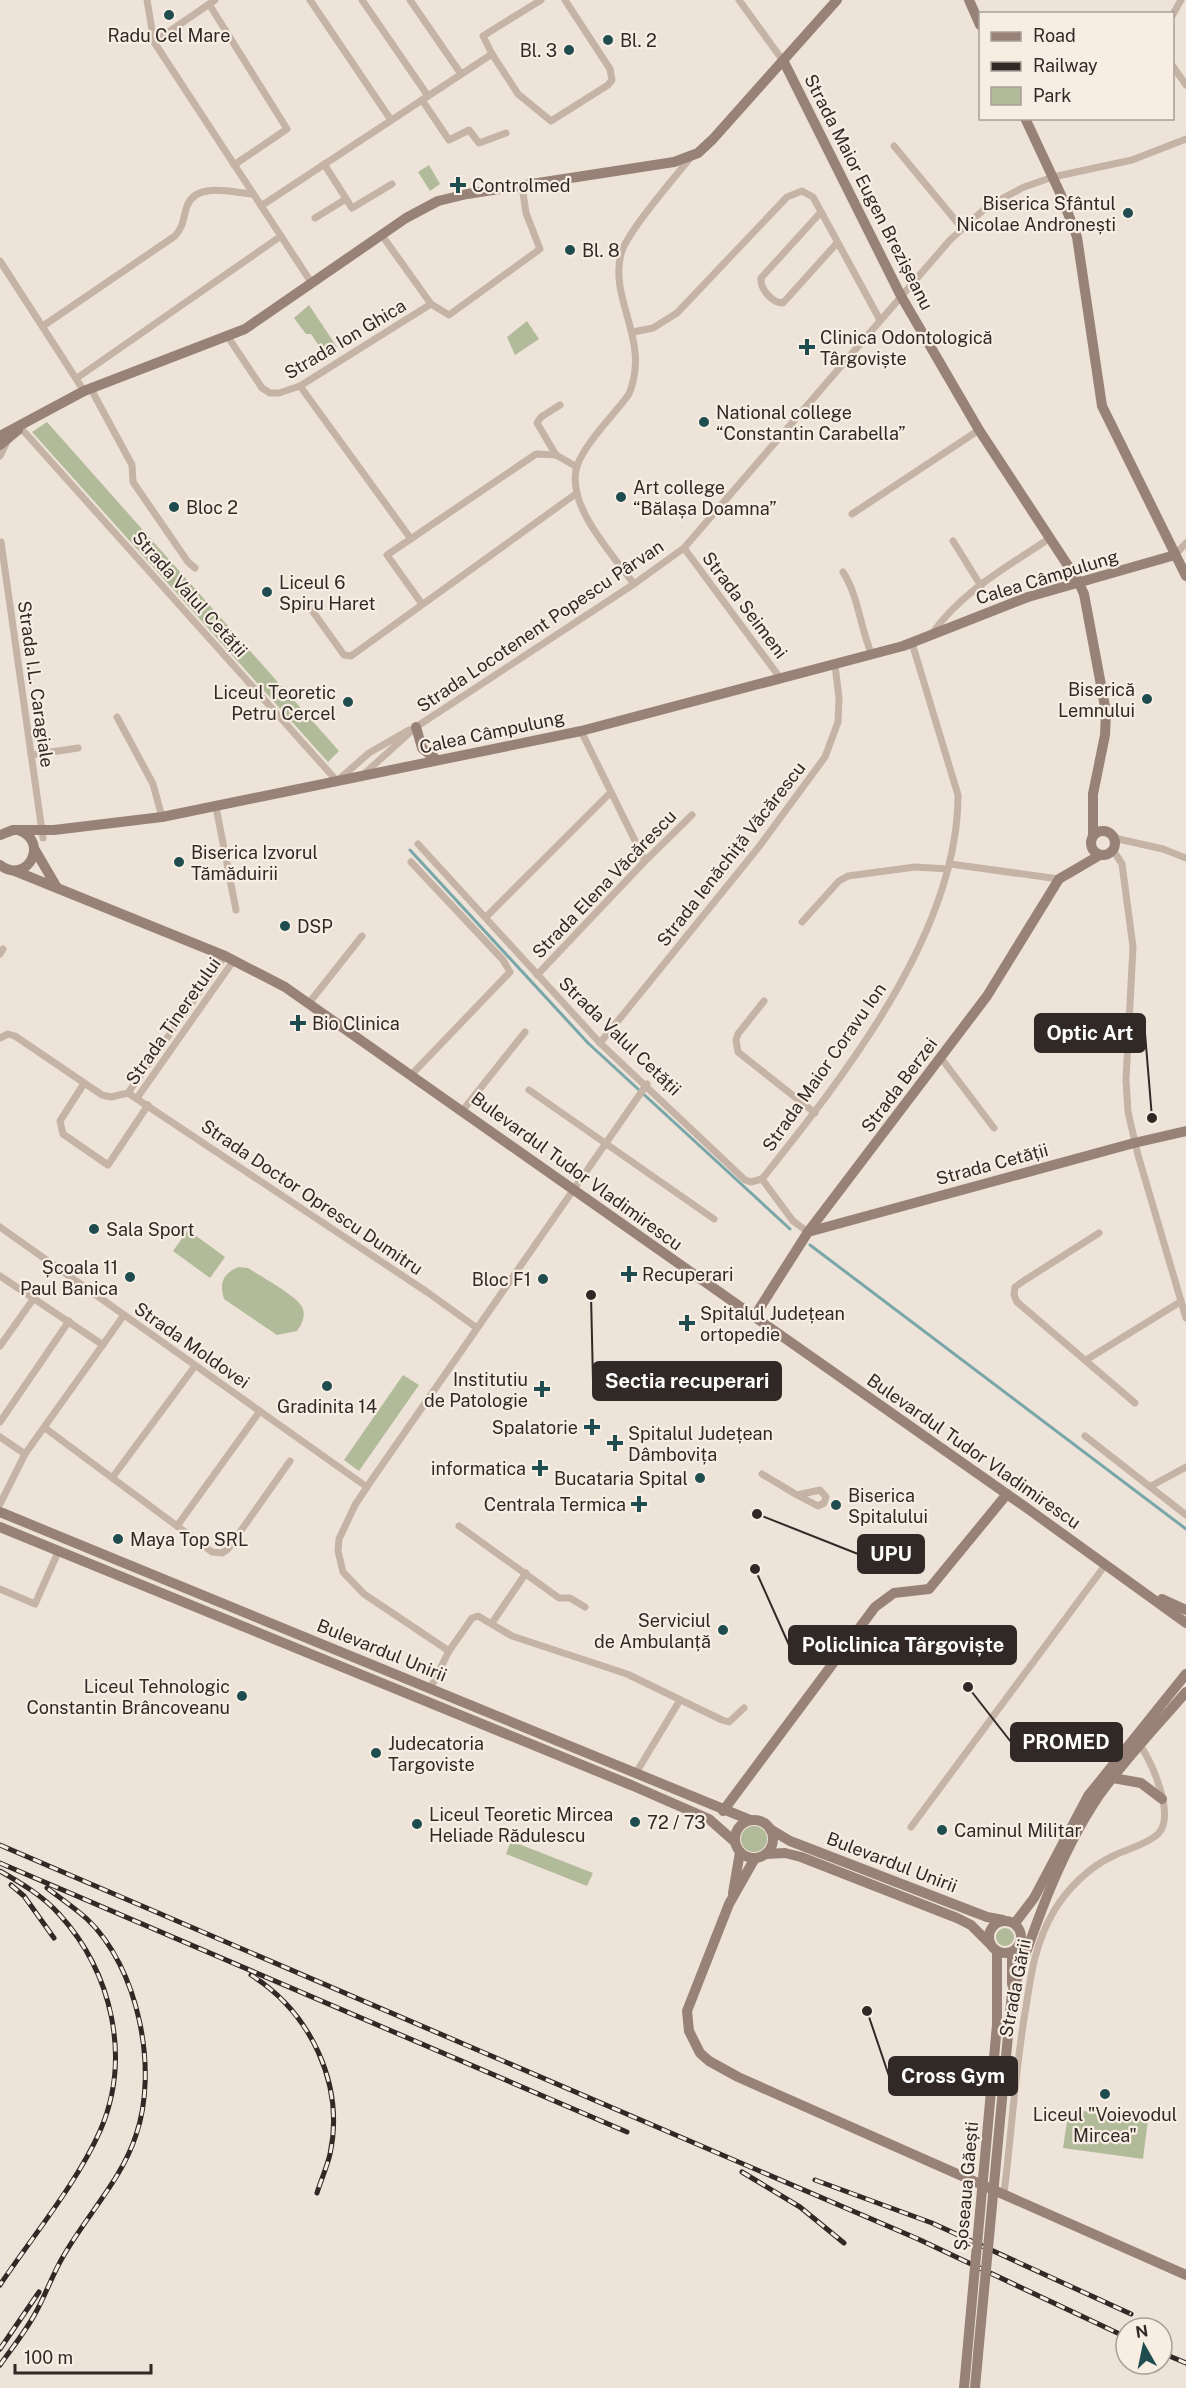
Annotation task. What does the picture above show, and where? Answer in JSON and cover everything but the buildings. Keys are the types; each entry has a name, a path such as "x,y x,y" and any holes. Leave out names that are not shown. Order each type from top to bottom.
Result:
{"main road":[{"path":"3,440 20,427 88,390 228,337 251,326 311,282 423,207 467,194 674,162 691,157 713,139 837,0"},
{"path":"969,0 979,21"},
{"name":"Strada Maior Eugen Brezișeanu","path":"784,62 901,296 979,430 1078,581"},
{"path":"1026,120 1053,177 1077,237 1102,406 1186,576"},
{"name":"Calea Câmpulung","path":"1,833 18,830 39,841 54,830 162,817 216,807 581,731 872,655 912,643 990,610 1078,581 1175,555"},
{"path":"1078,581 1091,623 1106,712 1105,735 1093,794 1092,841 1100,855"},
{"path":"416,727 422,748 437,760"},
{"path":"1094,809 1112,842"},
{"path":"18,830 39,841 56,886"},
{"path":"1092,841 1101,831 1112,842"},
{"path":"15,871 31,863 39,841"},
{"name":"Strada Berzei","path":"754,1317 808,1232 987,996 1059,879 1092,841"},
{"name":"Strada Berzei","path":"1068,871 1100,855 1107,854 1112,842"},
{"name":"Bulevardul Tudor Vladimirescu","path":"0,865 230,958 270,978 412,1074 1142,1590 1182,1615"},
{"name":"Strada Cetății","path":"808,1232 1134,1143 1186,1131"},
{"path":"723,1811 875,1607 894,1593 929,1589 1006,1494"},
{"name":"Bulevardul Unirii","path":"0,1512 432,1687 723,1811 750,1820"},
{"name":"Bulevardul Unirii","path":"0,1527 427,1699 631,1785 709,1819 738,1847"},
{"path":"59,1550 64,1538"},
{"path":"1015,1923 1034,1898 1088,1796 1186,1674"},
{"path":"427,1699 432,1687"},
{"path":"1022,1935 1015,1923 1003,1920 990,1929 994,1948 1012,1952 1018,1947 1022,1935 1045,1898 1081,1826 1113,1778 1186,1692"},
{"path":"541,1748 546,1736"},
{"path":"631,1785 636,1773"},
{"path":"1113,1778 1141,1783 1162,1799"},
{"path":"731,1902 738,1828 750,1820 763,1822 770,1829 773,1842 761,1856 731,1902 687,2011 689,2031 700,2053 709,2061 738,2077 1186,2275"},
{"name":"Bulevardul Unirii","path":"770,1829 790,1841 987,1917 1003,1920"},
{"path":"738,1847 761,1856"},
{"name":"Bulevardul Unirii","path":"761,1856 785,1853 801,1857 930,1906 969,1924 994,1948"},
{"path":"1011,1994 1045,1898"},
{"name":"Șoseaua Găești","path":"964,2388 999,1994 994,1948"},
{"name":"Șoseaua Găești","path":"975,2388 1011,1994 1012,1952"}],"street":[{"path":"147,0 154,42 311,282"},
{"path":"310,0 391,120"},
{"path":"362,0 449,140 469,130 479,143 506,133"},
{"path":"410,0 461,74"},
{"path":"541,0 483,36 492,55 518,94 551,121 608,85 612,80 610,69 565,0"},
{"path":"739,0 784,62"},
{"path":"1174,14 1181,0"},
{"path":"154,42 212,2 287,129 234,165"},
{"path":"261,206 492,55"},
{"path":"1174,67 1186,85"},
{"name":"Strada Locotenent Popescu Pârvan","path":"362,776 416,727 634,584 684,548 961,227 1003,197 1053,177 1095,170 1132,160 1186,139"},
{"path":"894,146 961,227"},
{"path":"634,584 584,513 577,493 577,467 629,394 634,382 636,368 633,332 621,285 620,257 623,246 691,157"},
{"path":"324,164 352,208 392,184"},
{"name":"Strada Ion Ghica","path":"381,234 431,304 449,315 540,249 526,213 522,186"},
{"path":"43,326 175,236 183,228 187,206 196,194 211,190 253,194"},
{"path":"633,332 653,328 677,313 787,196 802,191 807,193 821,212 880,320"},
{"path":"315,218 346,199"},
{"path":"821,212 761,278 763,289 779,304 787,300 837,243"},
{"path":"77,378 281,236"},
{"path":"0,261 77,378 88,390 132,465 133,482 195,568"},
{"name":"Strada Ion Ghica","path":"228,337 262,388 270,393 279,393 300,386 431,304"},
{"path":"300,386 411,539"},
{"path":"556,455 537,423 541,417 560,405"},
{"name":"Strada Valul Cetății","path":"20,427 337,781"},
{"path":"852,514 979,430"},
{"path":"0,456 3,440"},
{"path":"422,604 387,555 536,454 556,455 577,467"},
{"path":"306,602 348,657 577,493"},
{"name":"Calea Câmpulung","path":"930,636 951,610 1050,538"},
{"path":"954,541 981,586"},
{"name":"Strada I.L. Caragiale","path":"1,542 31,755 39,841"},
{"path":"1175,555 1186,543"},
{"name":"Strada Seimeni","path":"684,548 782,679"},
{"path":"843,572 853,592 861,627 872,655"},
{"name":"Strada Maior Coravu Ion","path":"762,1179 815,1113 893,999 915,952 949,866 958,814 958,795 912,643"},
{"name":"Strada Ienăchiță Văcărescu","path":"600,1043 772,830 825,756 838,722 839,698 835,665"},
{"path":"117,717 144,764 162,817"},
{"path":"337,781 369,753 416,727"},
{"path":"581,731 645,861"},
{"path":"31,755 78,748"},
{"path":"486,917 610,793"},
{"path":"216,807 236,910"},
{"name":"Strada Elena Văcărescu","path":"537,975 645,861 693,815"},
{"path":"1186,858 1163,849 1129,841 1112,842 1122,864 1133,947 1126,1093 1134,1143 1186,1318"},
{"name":"Strada Valul Cetății","path":"418,844 600,1043 745,1180 762,1179"},
{"path":"411,862 509,968 508,976 412,1074"},
{"path":"802,922 839,881 848,876 915,867 949,866 1059,879"},
{"path":"309,1003 362,936"},
{"name":"Strada Tineretului","path":"0,1038 8,1034 15,1036 83,1085 111,1098 128,1093 230,958"},
{"name":"Strada Tineretului","path":"137,1098 230,958"},
{"path":"764,1001 738,1034 736,1040 738,1052 815,1113"},
{"path":"463,1110 525,1032"},
{"path":"941,1058 994,1128"},
{"path":"449,1651 364,1594 343,1572 338,1551 339,1539 367,1487 646,1084"},
{"name":"Strada Tineretului","path":"83,1085 60,1121 63,1134 108,1165 148,1105"},
{"path":"529,1090 714,1219"},
{"name":"Strada Doctor Oprescu Dumitru","path":"128,1093 477,1329"},
{"path":"762,1179 793,1221 808,1232"},
{"name":"Strada Moldovei","path":"0,1227 367,1487"},
{"path":"1099,1233 1025,1280 1016,1287 1014,1295 1017,1302 1135,1403"},
{"path":"0,1276 103,1345"},
{"path":"0,1346 34,1298"},
{"path":"1086,1360 1180,1302"},
{"path":"0,1504 25,1455 124,1315"},
{"path":"0,1422 69,1321"},
{"path":"112,1478 195,1365"},
{"path":"177,1526 260,1411"},
{"path":"45,1428 212,1552 222,1553 228,1549 290,1461"},
{"path":"1085,1436 1186,1515"},
{"path":"0,1437 25,1455"},
{"path":"1151,1486 1186,1467"},
{"path":"762,1474 797,1495"},
{"path":"459,1526 559,1598 570,1598 585,1607"},
{"path":"0,1589 35,1604 59,1550"},
{"path":"911,1827 1106,1564"},
{"path":"492,1623 526,1573"},
{"path":"432,1687 449,1651 475,1616 482,1616 512,1636 627,1674 729,1722 744,1708"},
{"path":"636,1773 680,1700"},
{"name":"Strada Gării","path":"1004,2193 1021,2037 1040,1939 1061,1901 1090,1871 1111,1857 1158,1834 1165,1820 1162,1799 1151,1764 1140,1745"}],"green space":[{"path":"429,165 440,184 430,191 418,172"},
{"path":"309,305 337,347 328,353 322,345 319,346 311,334 306,334 294,318"},
{"path":"527,321 539,339 515,355 507,337"},
{"path":"47,422 339,751 328,762 32,432"},
{"path":"188,1230 225,1257 210,1278 173,1251"},
{"path":"239,1267 248,1268 284,1290 300,1304 303,1318 297,1331 277,1335 224,1299 222,1283 229,1272"},
{"path":"403,1375 419,1385 359,1471 344,1460"},
{"path":"754,1826 763,1830 767,1839 763,1848 754,1852 745,1848 741,1839 745,1830"},
{"path":"511,1841 593,1873 587,1886 506,1854"},
{"path":"1005,1928 1011,1931 1014,1937 1011,1943 1005,1946 999,1943 996,1937 999,1931"},
{"path":"1069,2109 1148,2120 1143,2159 1063,2148"}],"waterway":[{"path":"410,850 588,1043 790,1229"},
{"path":"810,1245 1186,1529"}],"railway":[{"path":"0,1845 918,2239 1114,2331"},
{"path":"0,1863 627,2132"},
{"path":"0,1871 46,1901 77,1937 104,1989 115,2046 115,2074 110,2103 100,2131 67,2190 0,2285"},
{"path":"11,1885 24,1896 54,1938"},
{"path":"0,2365 32,2319 73,2240 122,2167 136,2135 143,2109 144,2050 131,1991 105,1939 87,1919 47,1888"},
{"path":"251,1975 272,1990 306,2029 327,2076 332,2102 333,2128 330,2154 317,2193"},
{"path":"742,2172 800,2207 844,2243"},
{"path":"815,2180 932,2223 1131,2314"},
{"path":"0,2349 39,2292"},
{"path":"1174,2358 1186,2363"}],"place":[{"name":"Radu Cel Mare","path":"169,15"},
{"name":"Bl. 2","path":"608,40"},
{"name":"Bl. 3","path":"569,50"},
{"name":"Controlmed","path":"458,185"},
{"name":"Biserica Sfântul Nicolae Andronești","path":"1128,213"},
{"name":"Bl. 8","path":"570,250"},
{"name":"Clinica Odontologică Târgoviște","path":"807,347"},
{"name":"National college “Constantin Carabella”","path":"704,422"},
{"name":"Art college “Bălașa Doamna”","path":"621,497"},
{"name":"Bloc 2","path":"174,507"},
{"name":"Liceul 6 Spiru Haret","path":"267,592"},
{"name":"Biserică Lemnului","path":"1147,699"},
{"name":"Liceul Teoretic Petru Cercel","path":"348,702"},
{"name":"Biserica Izvorul Tămăduirii","path":"179,862"},
{"name":"DSP","path":"285,926"},
{"name":"Bio Clinica","path":"298,1023"},
{"name":"Optic Art","path":"1152,1118"},
{"name":"Sala Sport","path":"94,1229"},
{"name":"Recuperari","path":"629,1274"},
{"name":"Școala 11 Paul Banica","path":"130,1277"},
{"name":"Bloc F1","path":"543,1279"},
{"name":"Sectia recuperari","path":"591,1295"},
{"name":"Spitalul Județean ortopedie","path":"687,1323"},
{"name":"Gradinita 14","path":"327,1386"},
{"name":"Institutiu de Patologie","path":"542,1389"},
{"name":"Spalatorie","path":"592,1427"},
{"name":"Spitalul Județean Dâmbovița","path":"615,1443"},
{"name":"informatica","path":"540,1468"},
{"name":"Bucataria Spital","path":"700,1478"},
{"name":"Centrala Termica","path":"639,1504"},
{"name":"Biserica Spitalului","path":"836,1505"},
{"name":"UPU","path":"757,1514"},
{"name":"Maya Top SRL","path":"118,1539"},
{"name":"Policlinica Târgoviște","path":"755,1569"},
{"name":"Serviciul de Ambulanță","path":"723,1630"},
{"name":"PROMED","path":"968,1687"},
{"name":"Liceul Tehnologic Constantin Brâncoveanu","path":"242,1696"},
{"name":"Judecatoria Targoviste","path":"376,1753"},
{"name":"72 / 73","path":"635,1822"},
{"name":"Liceul Teoretic Mircea Heliade Rădulescu","path":"417,1824"},
{"name":"Caminul Militar","path":"942,1830"},
{"name":"Cross Gym","path":"867,2011"},
{"name":"Liceul \"Voievodul Mircea\"","path":"1105,2094"}]}
